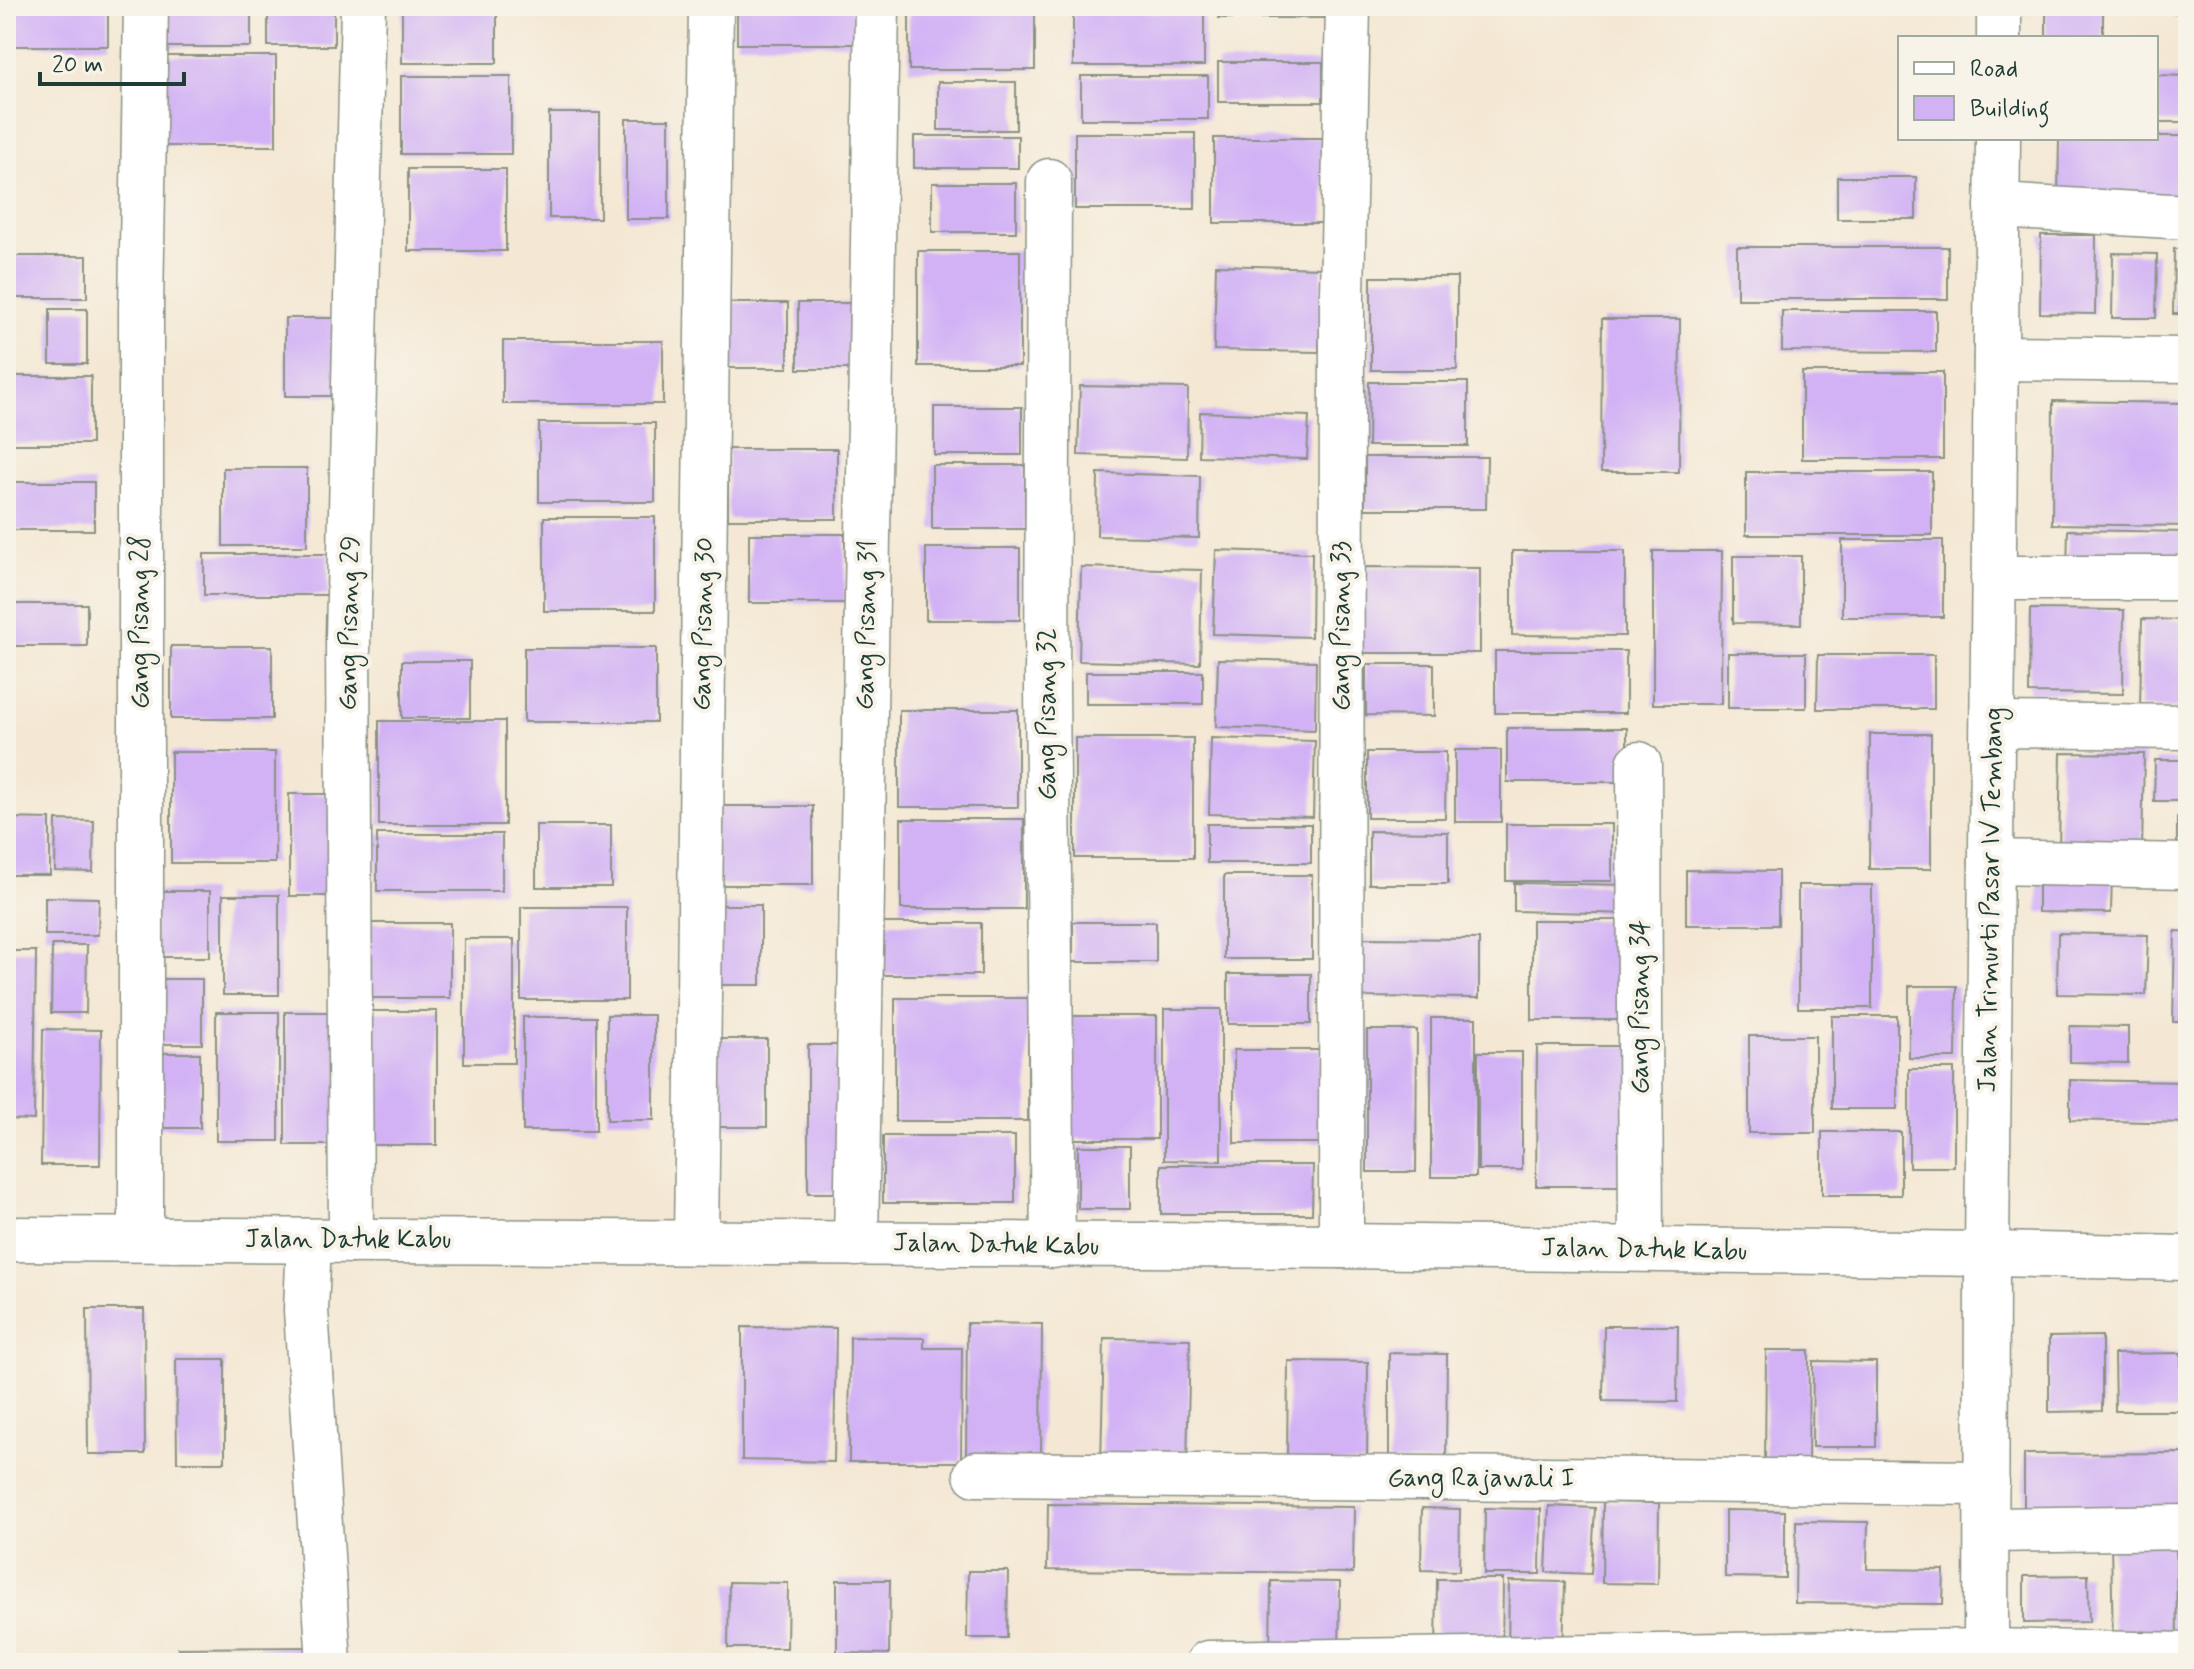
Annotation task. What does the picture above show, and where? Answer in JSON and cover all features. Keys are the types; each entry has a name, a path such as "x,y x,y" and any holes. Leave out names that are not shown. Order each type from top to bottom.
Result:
{"street":[{"name":"Gang Pisang 28","path":"141,1237 141,309 146,6"},
{"name":"Gang Pisang 29","path":"351,1241 348,637 363,6"},
{"name":"Gang Pisang 30","path":"696,1241 711,6"},
{"name":"Gang Pisang 31","path":"856,1244 877,6"},
{"name":"Gang Pisang 33","path":"1341,1246 1342,295 1348,6"},
{"path":"1999,6 1999,36"},
{"name":"Jalan Trimurti Pasar IV Tembang","path":"1986,1657 1998,140"},
{"name":"Gang Pisang 32","path":"1049,181 1047,689 1053,1246"},
{"path":"1997,206 2188,217"},
{"path":"1996,358 2188,360"},
{"path":"1993,578 2188,578"},
{"path":"1993,725 2188,727"},
{"name":"Gang Pisang 34","path":"1639,764 1641,1249"},
{"path":"1991,862 2188,866"},
{"name":"Jalan Datuk Kabu","path":"6,1239 141,1237 309,1241 1341,1246 2188,1258"},
{"path":"309,1241 306,1310 329,1663"},
{"name":"Gang Rajawali I","path":"976,1474 1987,1483"},
{"path":"1987,1530 2188,1527"},
{"path":"1208,1663 2188,1655"}],"building":[{"path":"6,6 108,6 108,46 6,46"},
{"path":"167,6 251,6 251,47 167,47"},
{"path":"268,6 334,6 334,46 268,46"},
{"path":"402,6 497,6 497,63 402,63"},
{"path":"737,6 866,6 866,44 737,44"},
{"path":"1219,6 1331,6 1331,18 1219,18"},
{"path":"2164,6 2188,6 2188,13 2164,13"},
{"path":"2046,8 2103,9 2103,36 2046,36"},
{"path":"909,10 1035,10 1035,70 909,70"},
{"path":"1073,12 1204,12 1204,66 1073,66"},
{"path":"164,56 276,56 276,146 164,146"},
{"path":"1218,62 1323,62 1323,102 1218,102"},
{"path":"2158,75 2188,76 2188,122 2158,122"},
{"path":"401,76 511,76 511,154 401,154"},
{"path":"1081,76 1208,76 1208,119 1081,119"},
{"path":"938,82 1016,82 1016,130 938,130"},
{"path":"549,113 600,113 600,218 549,218"},
{"path":"626,119 669,119 669,219 626,219"},
{"path":"1075,133 1195,133 1195,209 1075,209"},
{"path":"914,136 1018,136 1018,168 914,168"},
{"path":"2158,136 2188,136 2188,198 2058,196 2059,140 2158,140"},
{"path":"1214,138 1324,138 1324,223 1214,223"},
{"path":"408,169 506,169 506,251 408,251"},
{"path":"1837,177 1916,177 1916,219 1837,219"},
{"path":"932,183 1016,183 1016,232 932,232"},
{"path":"2041,235 2096,235 2095,314 2040,313"},
{"path":"1737,247 1948,247 1948,299 1737,299"},
{"path":"2174,249 2188,249 2188,314 2173,314"},
{"path":"918,251 1020,251 1020,366 918,366"},
{"path":"2113,253 2157,254 2156,318 2112,318"},
{"path":"6,256 87,256 87,298 6,298"},
{"path":"1216,265 1322,268 1319,352 1214,350"},
{"path":"1371,277 1457,277 1457,370 1371,370"},
{"path":"726,303 788,303 788,368 726,368"},
{"path":"798,303 856,303 856,369 798,369"},
{"path":"50,309 87,309 87,364 50,364"},
{"path":"1782,311 1936,311 1936,352 1782,351"},
{"path":"285,318 341,318 341,396 285,396"},
{"path":"1602,319 1680,319 1679,472 1601,472"},
{"path":"503,341 663,341 663,404 503,404"},
{"path":"1802,372 1943,372 1943,459 1802,459"},
{"path":"6,376 91,376 91,444 6,444"},
{"path":"1369,382 1468,382 1468,446 1368,446"},
{"path":"1080,386 1188,388 1187,458 1078,455"},
{"path":"2053,401 2188,403 2188,526 2052,524"},
{"path":"934,407 1022,407 1022,455 934,455"},
{"path":"1200,412 1309,416 1307,459 1199,456"},
{"path":"539,423 655,423 655,502 539,502"},
{"path":"728,449 837,449 837,519 728,519"},
{"path":"1365,457 1487,457 1486,509 1365,509"},
{"path":"932,465 1025,465 1025,529 932,529"},
{"path":"223,468 307,468 307,546 223,546"},
{"path":"1746,472 1932,472 1932,535 1746,535"},
{"path":"1098,473 1200,476 1199,538 1097,536"},
{"path":"6,482 94,482 94,530 6,530"},
{"path":"544,517 655,517 655,611 544,611"},
{"path":"2068,530 2188,532 2188,573 2067,571"},
{"path":"749,534 845,534 845,603 749,603"},
{"path":"1842,540 1943,540 1943,617 1842,617"},
{"path":"926,548 1020,548 1020,620 926,620"},
{"path":"1216,550 1312,553 1311,637 1213,634"},
{"path":"1512,551 1625,551 1625,636 1512,635"},
{"path":"1653,551 1722,551 1721,704 1653,704"},
{"path":"204,554 328,554 328,595 204,595"},
{"path":"1733,556 1801,556 1801,624 1733,623"},
{"path":"1081,567 1202,570 1200,664 1079,661"},
{"path":"1360,567 1480,568 1480,653 1360,653"},
{"path":"6,604 87,604 87,646 6,646"},
{"path":"2030,609 2124,610 2123,694 2029,693"},
{"path":"2142,619 2188,620 2188,708 2140,707"},
{"path":"171,646 272,646 272,719 171,719"},
{"path":"524,648 656,648 656,722 524,722"},
{"path":"1495,651 1626,651 1626,713 1495,713"},
{"path":"1728,653 1806,653 1806,708 1728,708"},
{"path":"1818,655 1934,655 1934,709 1817,709"},
{"path":"1218,659 1316,661 1315,730 1216,727"},
{"path":"402,661 470,661 470,718 402,718"},
{"path":"1366,664 1434,664 1434,716 1366,715"},
{"path":"1086,672 1203,672 1203,704 1086,704"},
{"path":"899,710 1018,710 1018,807 899,807"},
{"path":"379,721 505,721 505,825 379,825"},
{"path":"1507,728 1627,728 1627,782 1507,782"},
{"path":"1870,734 1931,734 1931,869 1869,869"},
{"path":"1075,738 1193,738 1193,858 1075,858"},
{"path":"1211,738 1315,741 1313,817 1209,814"},
{"path":"1455,750 1501,750 1501,822 1455,822"},
{"path":"171,752 275,752 275,863 171,863"},
{"path":"1367,752 1446,752 1445,818 1367,818"},
{"path":"2061,753 2144,754 2142,851 2059,849"},
{"path":"2155,760 2188,760 2188,801 2154,801"},
{"path":"289,794 337,794 337,896 289,896"},
{"path":"715,806 813,806 813,885 715,885"},
{"path":"6,818 50,819 50,875 6,875"},
{"path":"2177,818 2188,819 2188,856 2177,856"},
{"path":"901,819 1024,819 1024,909 901,909"},
{"path":"56,820 94,821 93,872 55,871"},
{"path":"1207,824 1311,824 1311,863 1207,863"},
{"path":"1506,824 1612,824 1612,881 1506,881"},
{"path":"536,825 611,825 611,887 536,887"},
{"path":"1369,831 1448,832 1448,884 1369,884"},
{"path":"377,834 502,834 502,891 377,891"},
{"path":"1686,870 1778,871 1778,925 1686,925"},
{"path":"2038,872 2112,874 2111,913 2038,912"},
{"path":"1224,875 1312,875 1312,959 1224,959"},
{"path":"1514,883 1633,885 1632,914 1514,911"},
{"path":"1798,885 1872,885 1872,1008 1798,1008"},
{"path":"152,891 210,891 210,957 152,957"},
{"path":"223,895 279,895 279,995 223,995"},
{"path":"45,897 99,898 98,935 45,935"},
{"path":"709,905 761,905 761,985 709,985"},
{"path":"521,907 627,907 627,1000 521,1000"},
{"path":"1532,920 1627,920 1627,1020 1532,1020"},
{"path":"1073,922 1156,922 1156,962 1073,962"},
{"path":"367,923 450,923 450,998 367,998"},
{"path":"880,923 981,923 981,975 880,975"},
{"path":"2175,931 2188,932 2188,1022 2173,1022"},
{"path":"2058,933 2148,935 2146,995 2057,994"},
{"path":"1363,938 1479,939 1479,998 1363,997"},
{"path":"464,939 514,939 514,1063 464,1063"},
{"path":"52,945 87,945 86,1013 51,1013"},
{"path":"6,951 36,951 34,1120 6,1119"},
{"path":"1228,974 1311,974 1311,1024 1228,1024"},
{"path":"153,979 202,979 202,1044 153,1044"},
{"path":"1909,986 1957,986 1956,1058 1909,1058"},
{"path":"895,998 1028,998 1028,1121 895,1121"},
{"path":"1164,1009 1221,1009 1221,1161 1164,1160"},
{"path":"367,1011 437,1011 437,1145 367,1145"},
{"path":"216,1012 279,1012 279,1141 216,1141"},
{"path":"285,1012 347,1012 347,1145 285,1145"},
{"path":"607,1015 654,1015 654,1120 607,1120"},
{"path":"1069,1016 1157,1016 1157,1139 1069,1139"},
{"path":"1832,1016 1897,1016 1897,1109 1832,1109"},
{"path":"523,1017 596,1017 596,1131 523,1131"},
{"path":"1431,1018 1476,1018 1476,1177 1431,1177"},
{"path":"2070,1026 2128,1027 2128,1063 2070,1062"},
{"path":"43,1029 101,1030 100,1165 41,1165"},
{"path":"1367,1030 1417,1030 1416,1172 1367,1172"},
{"path":"1749,1036 1815,1036 1815,1133 1749,1133"},
{"path":"711,1039 767,1039 767,1127 711,1127"},
{"path":"808,1045 837,1045 837,1193 808,1193"},
{"path":"1537,1046 1634,1046 1633,1186 1536,1186"},
{"path":"1234,1050 1321,1050 1321,1143 1234,1143"},
{"path":"1478,1052 1522,1052 1522,1170 1478,1170"},
{"path":"148,1053 200,1053 200,1128 148,1128"},
{"path":"1909,1069 1954,1069 1954,1167 1909,1167"},
{"path":"2070,1080 2188,1082 2188,1123 2070,1120"},
{"path":"1822,1132 1901,1132 1901,1195 1822,1195"},
{"path":"883,1136 1015,1136 1015,1203 883,1203"},
{"path":"1078,1146 1130,1146 1130,1209 1078,1209"},
{"path":"1161,1165 1313,1165 1312,1214 1161,1214"},
{"path":"87,1309 144,1309 145,1454 88,1454"},
{"path":"967,1323 1042,1324 1041,1458 966,1458"},
{"path":"1604,1326 1678,1326 1677,1402 1603,1401"},
{"path":"742,1327 836,1328 834,1462 742,1460"},
{"path":"2102,1336 2102,1411 2049,1412 2049,1337"},
{"path":"850,1337 924,1338 924,1348 962,1348 961,1462 849,1462"},
{"path":"1104,1338 1190,1339 1187,1465 1101,1463"},
{"path":"1766,1350 1809,1350 1808,1468 1765,1467"},
{"path":"1389,1353 1447,1354 1446,1462 1389,1462"},
{"path":"2181,1353 2181,1411 2115,1411 2114,1354"},
{"path":"176,1359 225,1359 225,1462 177,1462"},
{"path":"1288,1361 1368,1362 1367,1463 1287,1462"},
{"path":"1813,1361 1876,1362 1876,1447 1812,1447"},
{"path":"2188,1453 2188,1519 2024,1521 2024,1454"},
{"path":"1603,1502 1659,1503 1658,1584 1602,1583"},
{"path":"1048,1504 1354,1507 1353,1573 1047,1570"},
{"path":"1549,1506 1595,1508 1591,1574 1546,1572"},
{"path":"1422,1508 1460,1509 1459,1571 1421,1570"},
{"path":"1485,1508 1541,1509 1540,1574 1484,1574"},
{"path":"1725,1510 1785,1511 1785,1578 1725,1577"},
{"path":"1796,1521 1868,1522 1867,1569 1944,1570 1943,1604 1795,1603"},
{"path":"2111,1541 2176,1541 2177,1646 2113,1647"},
{"path":"968,1571 1008,1571 1007,1638 967,1638"},
{"path":"2088,1575 2089,1622 2024,1623 2024,1576"},
{"path":"1437,1579 1503,1579 1502,1656 1436,1656"},
{"path":"837,1580 890,1580 889,1654 837,1653"},
{"path":"1271,1581 1340,1582 1339,1658 1270,1657"},
{"path":"1509,1581 1565,1582 1563,1656 1508,1655"},
{"path":"729,1582 788,1583 787,1648 728,1648"},
{"path":"309,1647 310,1663 178,1663 178,1648"}]}
